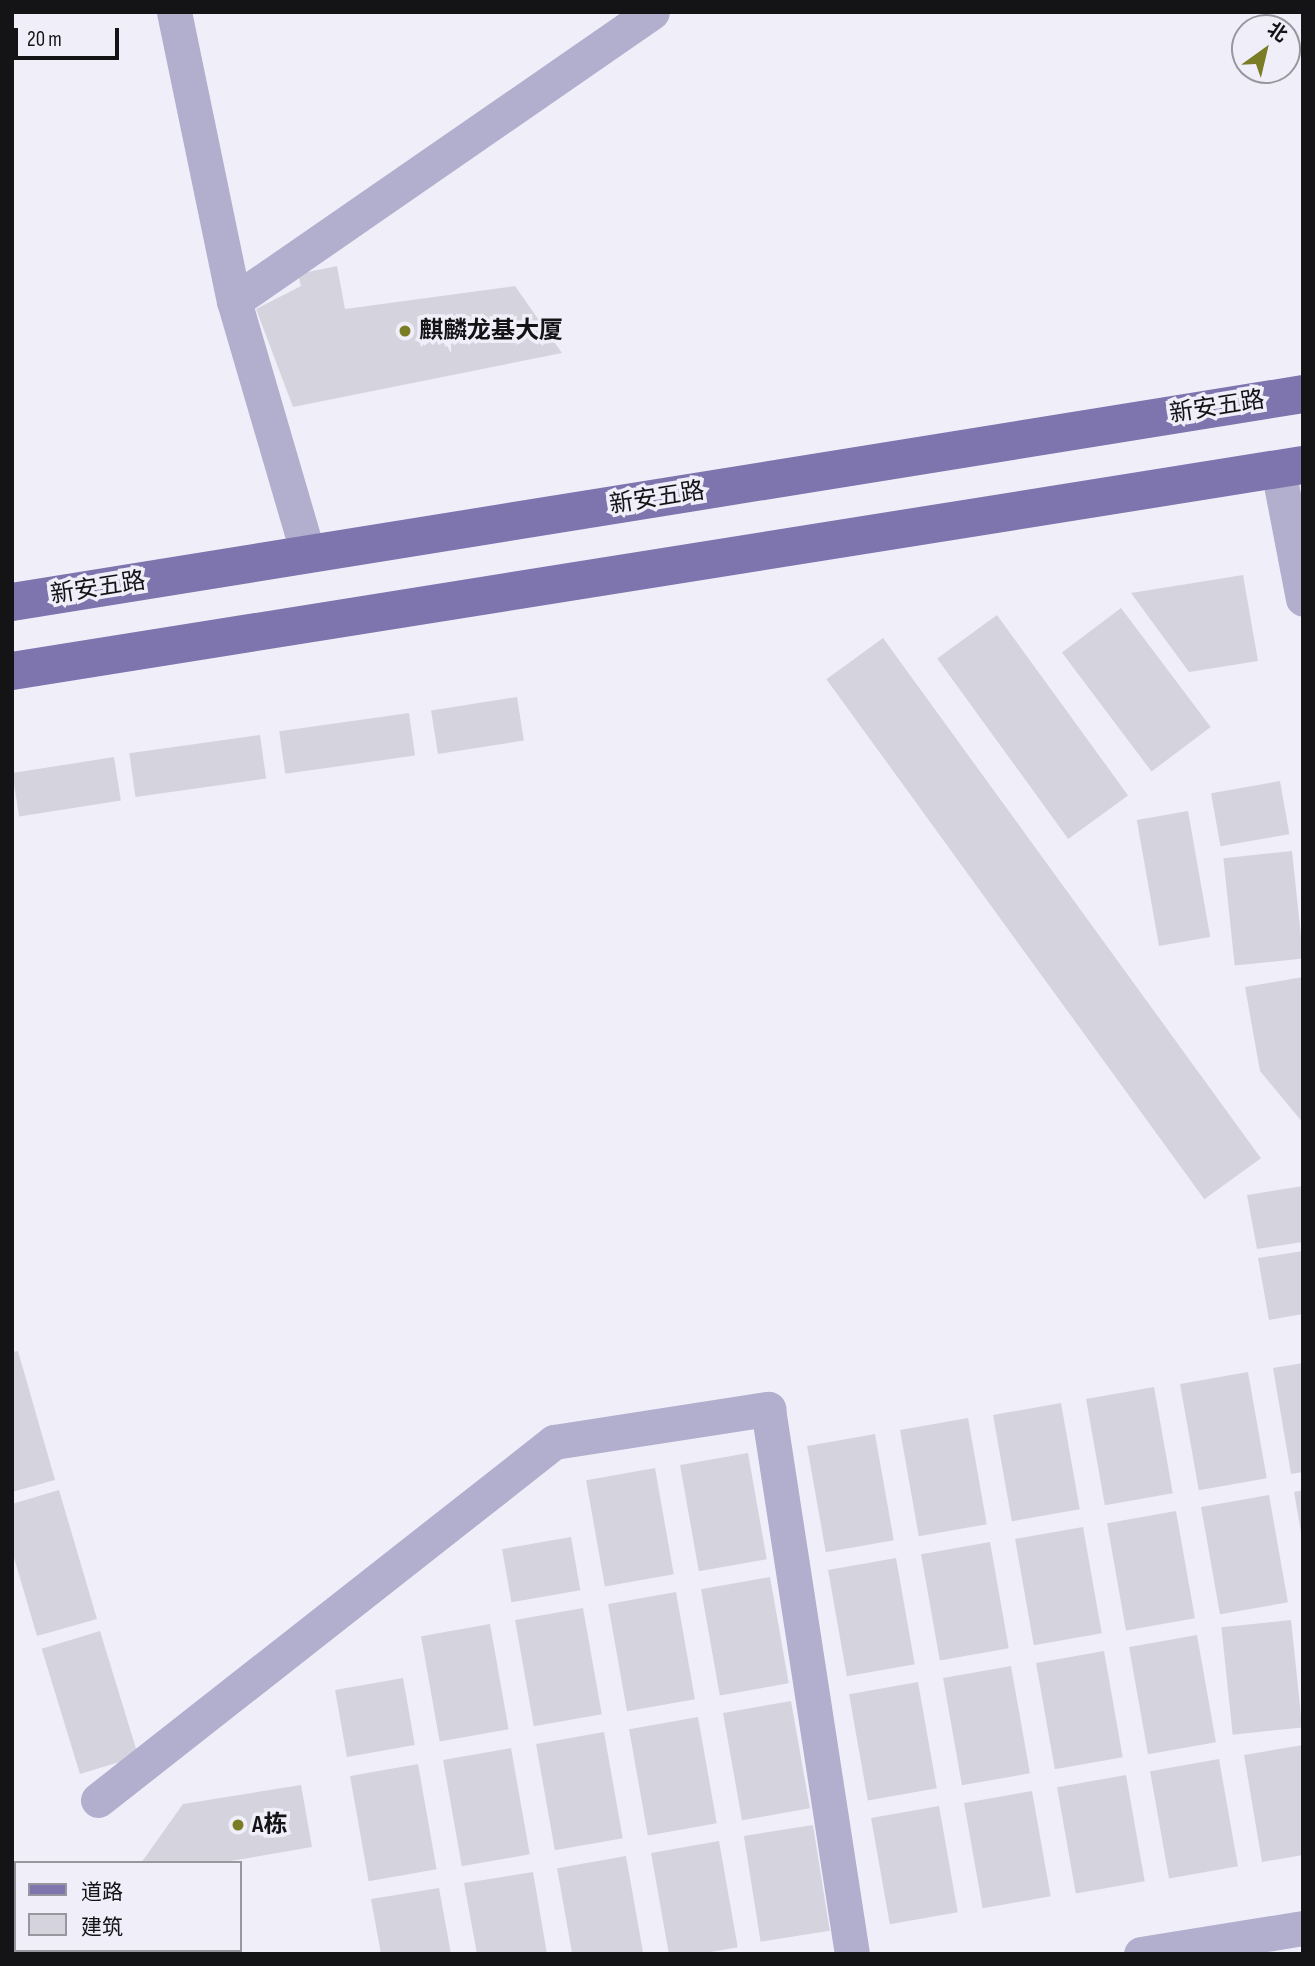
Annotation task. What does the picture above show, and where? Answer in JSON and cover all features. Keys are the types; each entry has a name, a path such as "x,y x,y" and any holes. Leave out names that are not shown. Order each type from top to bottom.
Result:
{"main road":[{"name":"新安五路","path":"12,602 1303,394"},
{"path":"12,671 1291,467"}],"street":[{"path":"174,12 234,301 308,554"},
{"path":"234,301 652,12"},
{"path":"1291,467 1303,599"},
{"path":"98,1800 554,1442 768,1409 852,1954"},
{"path":"1141,1954 1303,1928"}],"building":[{"name":"麒麟龙基大厦","path":"337,266 345,309 515,286 562,353 293,407 256,309 301,286 298,274"},
{"path":"1243,575 1258,661 1189,672 1131,593"},
{"path":"1121,608 1211,727 1152,772 1062,653"},
{"path":"997,615 1128,795 1068,839 937,658"},
{"path":"883,638 1261,1158 1204,1199 826,679"},
{"path":"517,697 524,740 438,754 431,711"},
{"path":"409,713 415,756 285,774 279,731"},
{"path":"260,735 266,779 135,797 129,753"},
{"path":"114,757 121,800 19,817 12,773"},
{"path":"1280,781 1289,834 1220,846 1211,793"},
{"path":"1188,811 1210,937 1159,946 1137,820"},
{"path":"1292,851 1303,958 1235,966 1223,858"},
{"path":"1303,977 1303,1123 1260,1071 1245,987"},
{"path":"1303,1186 1303,1242 1257,1249 1247,1195"},
{"path":"1303,1251 1303,1314 1269,1320 1258,1258"},
{"path":"18,1351 55,1480 12,1492 12,1352"},
{"path":"1303,1363 1303,1472 1291,1474 1273,1368"},
{"path":"1248,1372 1267,1478 1199,1490 1180,1384"},
{"path":"1154,1387 1173,1493 1105,1505 1086,1399"},
{"path":"1061,1403 1080,1509 1012,1521 993,1415"},
{"path":"968,1418 987,1524 919,1536 900,1430"},
{"path":"875,1434 894,1540 826,1552 807,1446"},
{"path":"748,1453 767,1559 699,1571 680,1465"},
{"path":"655,1468 674,1574 605,1587 586,1480"},
{"path":"59,1490 97,1619 37,1636 12,1551 12,1504"},
{"path":"1303,1490 1303,1532 1301,1532 1294,1492"},
{"path":"1269,1495 1288,1602 1220,1614 1201,1507"},
{"path":"1176,1511 1195,1618 1126,1630 1107,1523"},
{"path":"1083,1527 1102,1633 1034,1645 1015,1539"},
{"path":"571,1537 580,1590 511,1602 502,1549"},
{"path":"990,1542 1009,1648 940,1661 921,1554"},
{"path":"896,1558 915,1664 847,1676 828,1570"},
{"path":"770,1577 789,1683 720,1696 701,1589"},
{"path":"676,1592 695,1699 627,1711 608,1604"},
{"path":"583,1608 602,1714 534,1726 515,1620"},
{"path":"1291,1620 1302,1727 1233,1735 1221,1627"},
{"path":"490,1624 509,1729 440,1742 421,1636"},
{"path":"100,1631 138,1756 80,1774 42,1649"},
{"path":"1197,1635 1216,1742 1148,1754 1129,1647"},
{"path":"1104,1651 1123,1757 1055,1769 1036,1663"},
{"path":"1011,1666 1030,1773 962,1785 943,1678"},
{"path":"403,1678 415,1745 347,1757 335,1690"},
{"path":"918,1682 937,1788 868,1801 849,1694"},
{"path":"791,1701 810,1808 742,1820 723,1713"},
{"path":"698,1717 717,1823 648,1836 629,1729"},
{"path":"604,1732 623,1838 555,1850 536,1744"},
{"path":"1303,1745 1303,1855 1262,1862 1244,1755"},
{"path":"511,1748 530,1854 462,1866 443,1760"},
{"path":"1219,1759 1238,1866 1169,1878 1150,1771"},
{"path":"418,1764 437,1869 369,1881 350,1776"},
{"path":"1126,1775 1145,1881 1076,1894 1057,1787"},
{"name":"A栋","path":"301,1785 312,1847 231,1861 142,1861 183,1804"},
{"path":"1032,1791 1051,1896 983,1908 964,1803"},
{"path":"939,1806 958,1912 890,1924 871,1818"},
{"path":"813,1825 830,1931 761,1942 744,1836"},
{"path":"719,1841 738,1947 700,1954 669,1954 651,1853"},
{"path":"626,1856 643,1953 572,1954 557,1868"},
{"path":"533,1872 547,1954 477,1954 464,1883"},
{"path":"439,1888 451,1954 381,1954 371,1899"},
{"path":"155,1952 219,1952 219,1954"}],"place":[{"name":"麒麟龙基大厦","path":"405,331"},
{"name":"A栋","path":"238,1825"}]}
